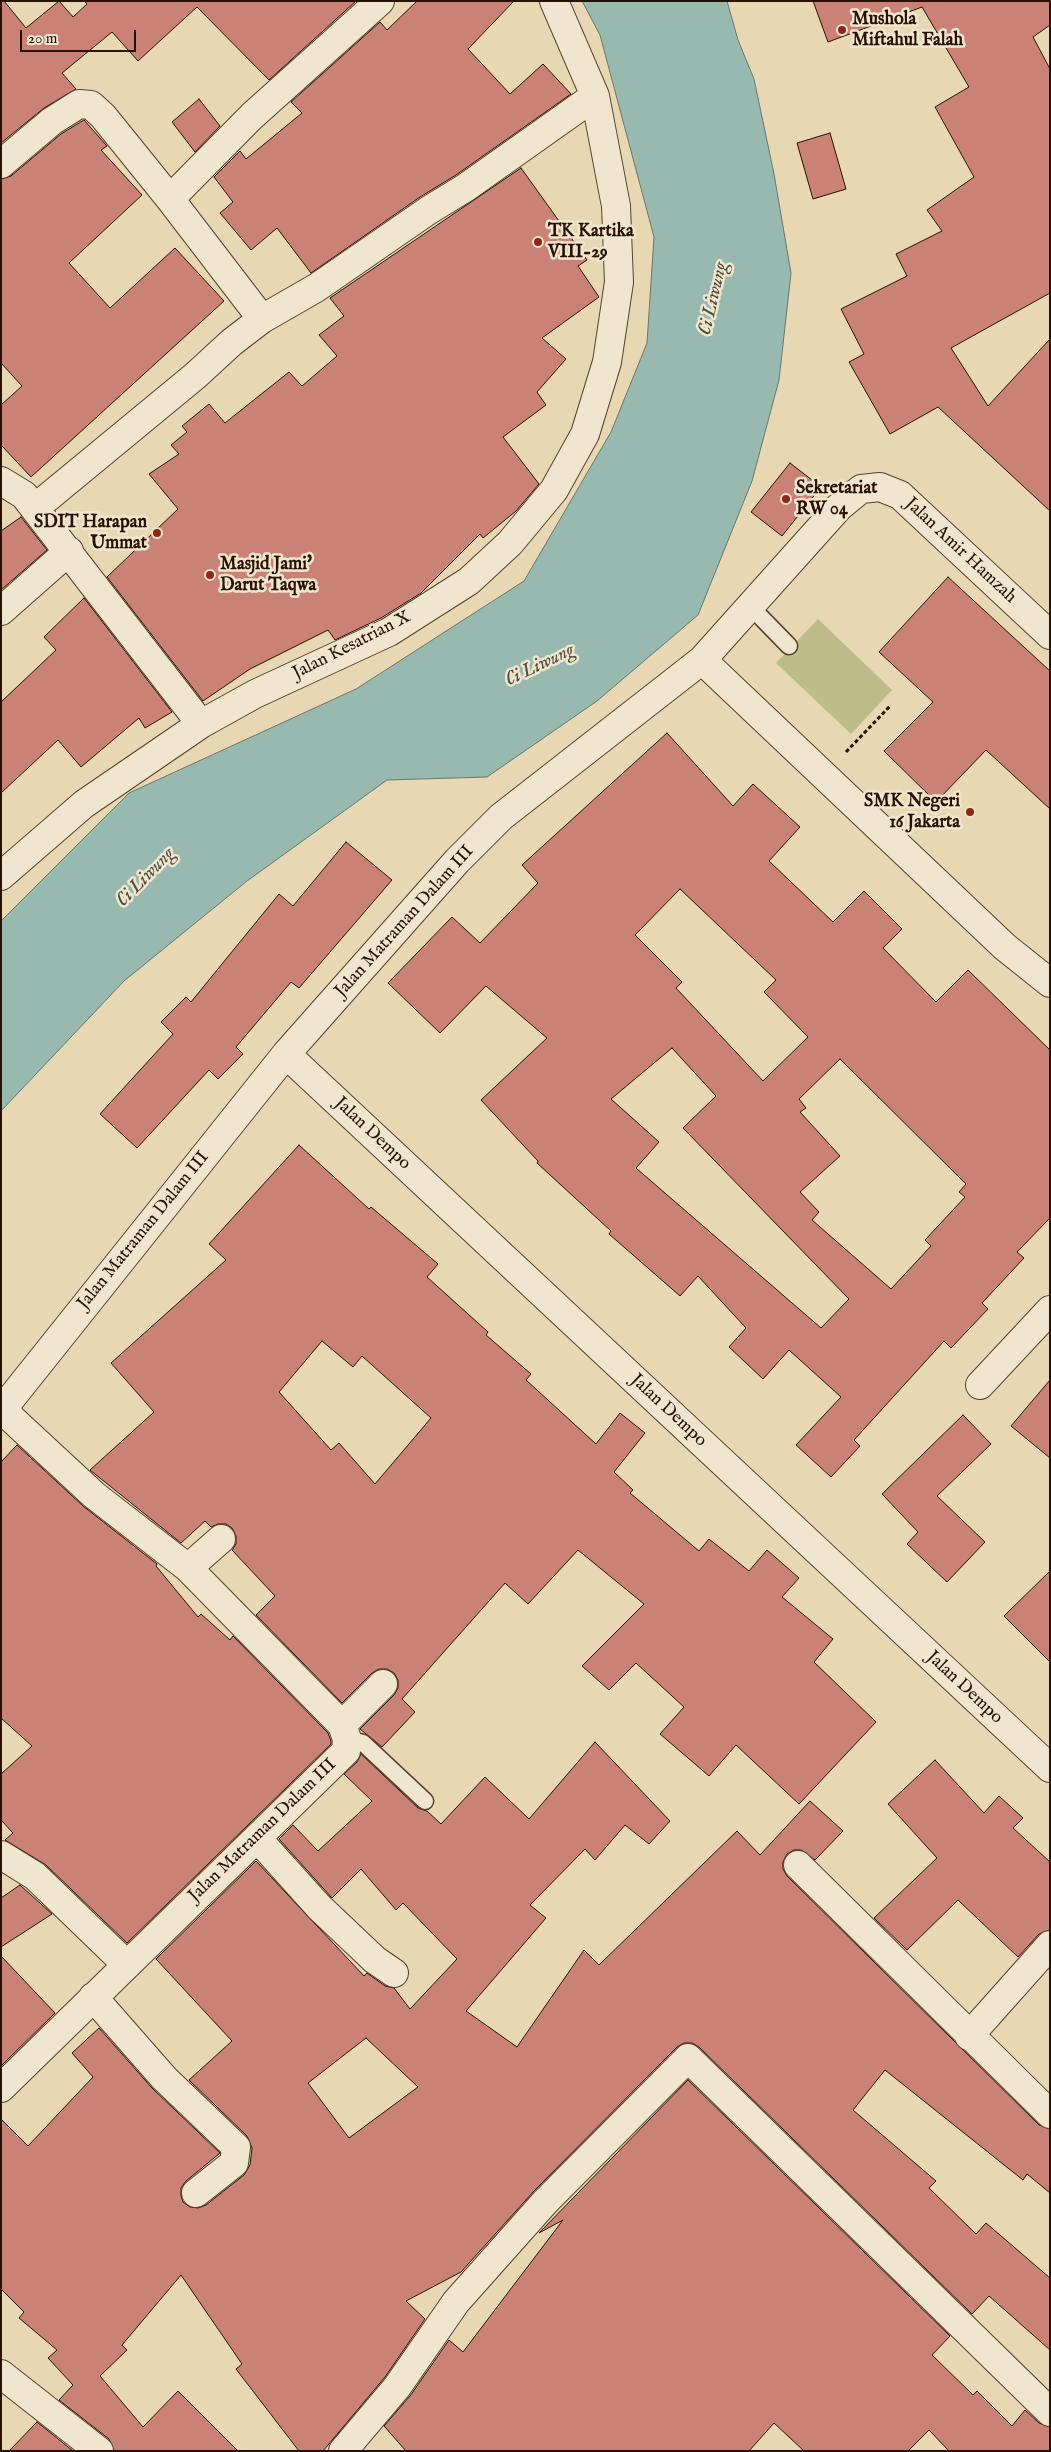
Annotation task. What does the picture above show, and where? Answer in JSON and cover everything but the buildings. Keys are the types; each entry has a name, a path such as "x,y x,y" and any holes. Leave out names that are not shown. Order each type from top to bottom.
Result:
{"street":[{"path":"170,199 252,116 380,1"},
{"name":"Jalan Kesatrian X","path":"1,876 28,850 84,804 201,724 255,694 389,632 469,581 510,543 554,490 584,434 607,362 619,282 616,206 595,96 554,1"},
{"path":"35,508 195,376 232,342 262,319 316,288 429,210 465,188 595,96"},
{"path":"1,164 52,121 79,104 91,105 103,116 170,199 262,319"},
{"path":"1,481 24,495 35,508 201,724"},
{"name":"Jalan Amir Hamzah","path":"860,489 880,488 900,496 1050,634"},
{"name":"Jalan Matraman Dalam III","path":"1,2088 346,1751 345,1732 188,1568 94,1495 3,1410 286,1054 457,861 501,817 702,660 839,507 860,489"},
{"path":"1,611 69,551"},
{"path":"702,660 1005,947 1050,983"},
{"name":"Jalan Dempo","path":"286,1054 1050,1768"},
{"path":"980,1385 1050,1310"},
{"path":"188,1568 221,1539"},
{"path":"345,1732 383,1684"},
{"path":"257,1838 319,1907 375,1960 394,1974"},
{"path":"1,1855 35,1876 126,1965"},
{"path":"798,1865 1050,2114"},
{"path":"969,2036 1050,1945"},
{"path":"93,1997 164,2078 236,2147 234,2163 196,2193"},
{"path":"343,2451 397,2387 456,2302 545,2202 688,2058 1050,2412"},
{"path":"1,2374 99,2451"}],"lane":[{"path":"750,606 789,646"},
{"path":"345,1732 363,1743 425,1801"}],"path":[{"path":"841,757 891,705"}],"green space":[{"path":"818,619 892,690 851,734 776,663"}],"water":[{"name":"Ci Liwung","path":"582,1 727,1 738,40 754,79 774,174 791,273 779,380 752,481 698,615 597,701 487,777 387,780 247,881 124,981 1,1111 1,921 129,793 356,689 524,581 611,432 647,343 654,237 600,35"}],"place":[{"name":"Mushola Miftahul Falah","path":"842,30"},
{"name":"TK Kartika VIII-29","path":"538,242"},
{"name":"Sekretariat RW 04","path":"786,499"},
{"name":"SDIT Harapan Ummat","path":"157,533"},
{"name":"Masjid Jami' Darut Taqwa","path":"210,575"},
{"name":"SMK Negeri 16 Jakarta","path":"970,812"}]}
